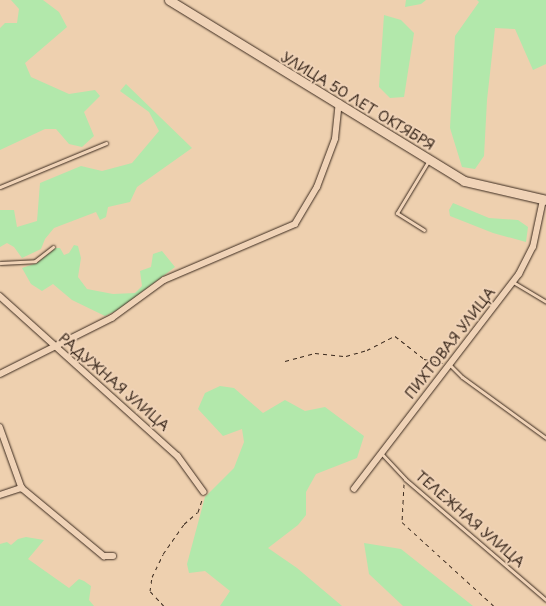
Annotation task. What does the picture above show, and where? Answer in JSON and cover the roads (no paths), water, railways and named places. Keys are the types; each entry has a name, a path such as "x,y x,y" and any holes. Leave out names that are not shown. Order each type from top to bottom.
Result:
{"main road":[{"name":"УЛИЦА 50 ЛЕТ ОКТЯБРЯ","path":"169,0 262,59 339,103 464,181 545,200"}],"street":[{"path":"0,374 56,348 112,318 164,280 295,224 317,187 334,139 339,103"},
{"name":"ПИХТОВАЯ УЛИЦА","path":"354,489 519,274 533,247 545,200"},
{"name":"РАДУЖНАЯ УЛИЦА","path":"0,296 178,456 204,492"},
{"path":"0,427 22,488 104,556 113,556"},
{"path":"0,495 22,488"}],"lane":[{"path":"0,187 106,143"},
{"path":"424,230 396,213 429,160"},
{"path":"0,263 35,261 53,247"},
{"path":"513,282 546,302"},
{"path":"449,364 462,378 546,438"},
{"name":"ТЕЛЕЖНАЯ УЛИЦА","path":"381,453 405,479 546,600"}]}
